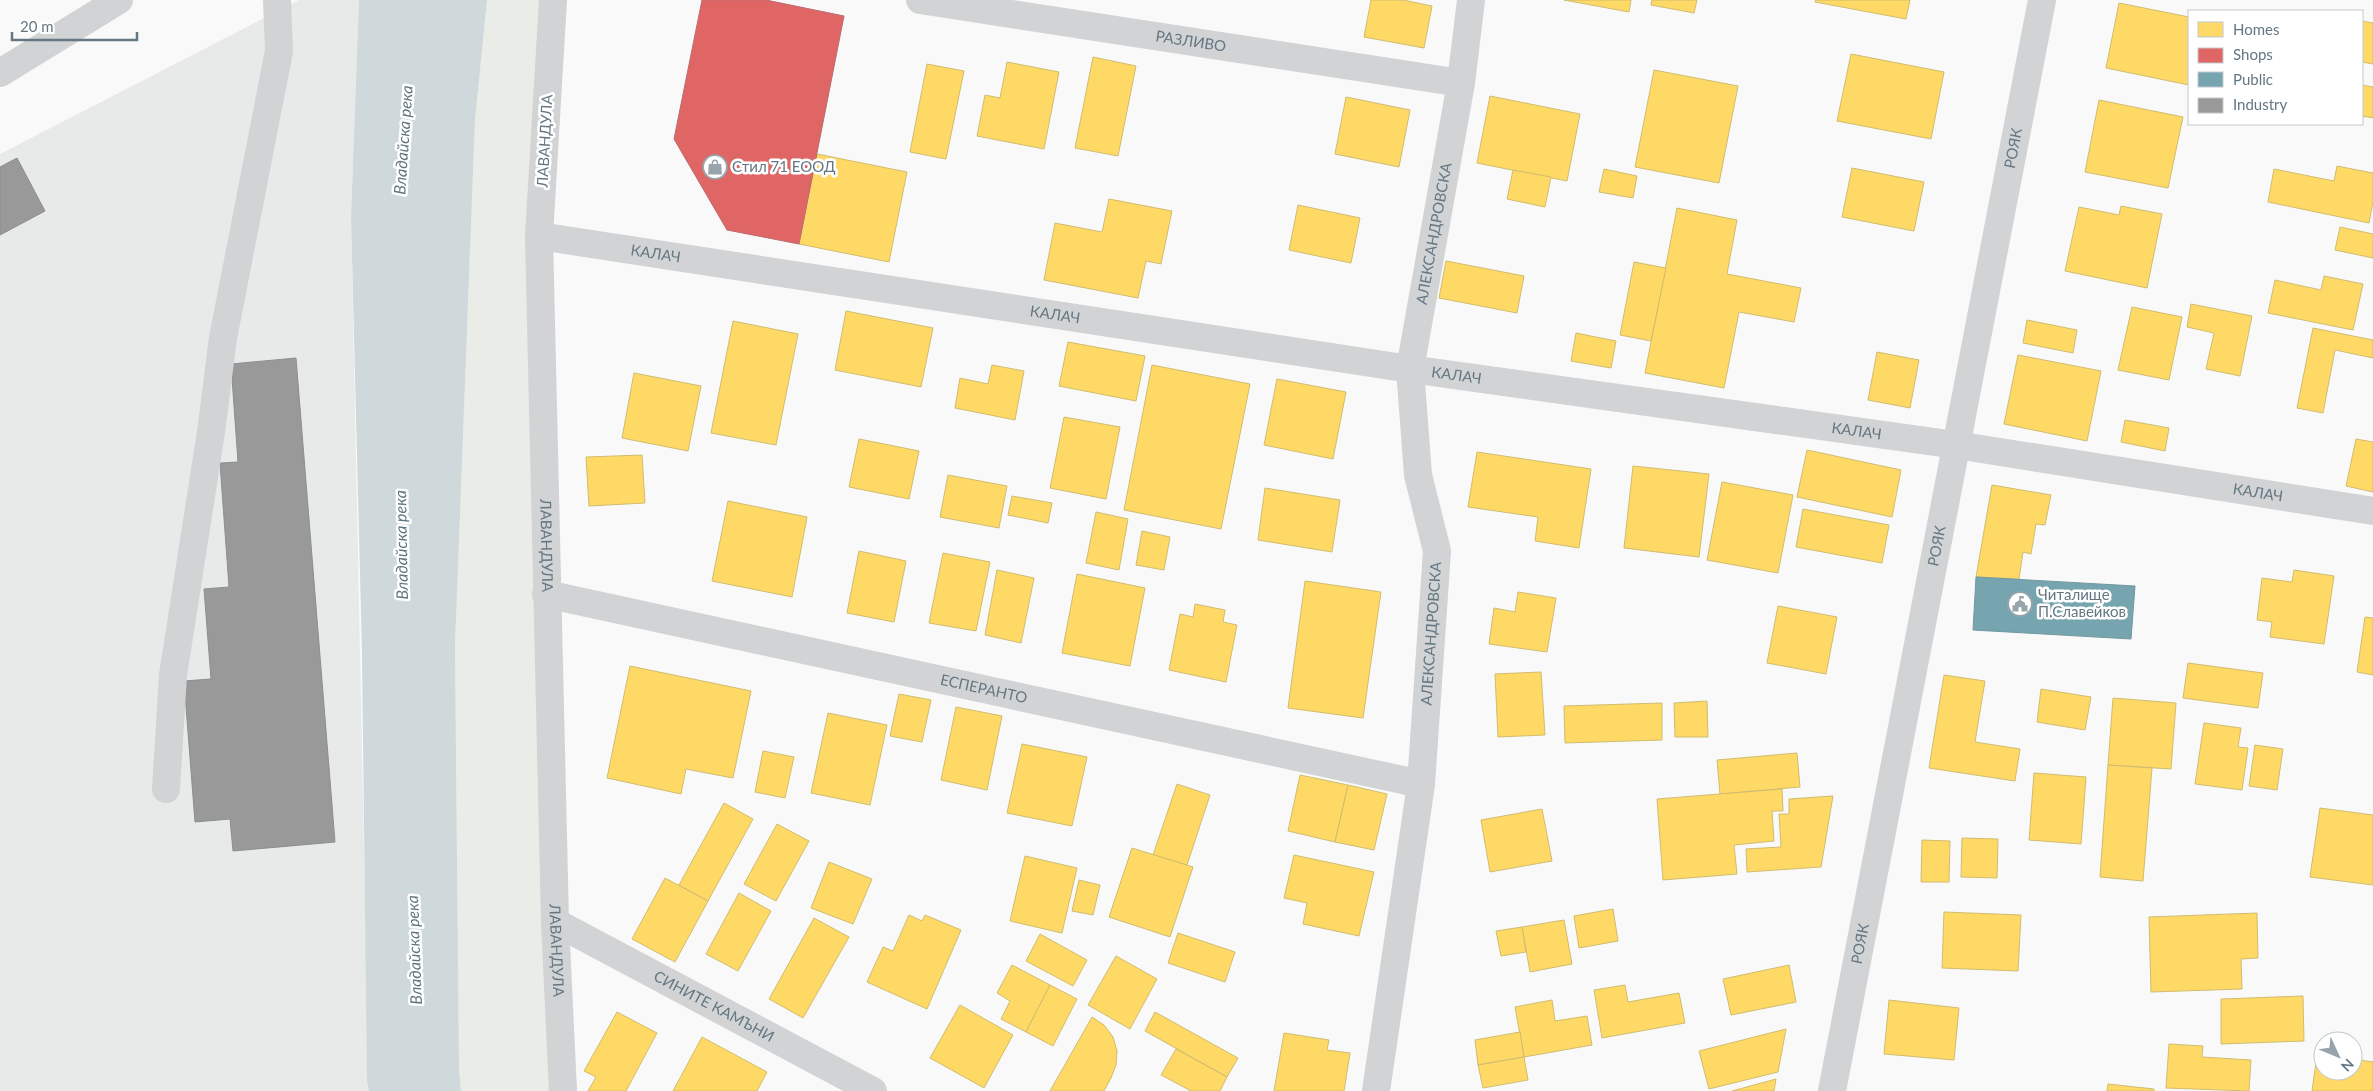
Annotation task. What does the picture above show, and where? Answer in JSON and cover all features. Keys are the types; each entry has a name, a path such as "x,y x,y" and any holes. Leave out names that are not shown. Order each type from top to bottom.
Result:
{"street":[{"path":"0,73 118,0"},
{"path":"166,789 173,675 211,432 223,338 279,51 277,0"},
{"name":"ЛАВАНДУЛА","path":"553,0 539,236 555,922 563,1091"},
{"name":"РАЗЛИВО","path":"920,0 1461,83"},
{"name":"АЛЕКСАНДРОВСКА","path":"1376,1091 1421,784 1437,551 1418,475 1410,369 1461,83 1471,0"},
{"name":"РОЯК","path":"1832,1091 2042,0"},
{"name":"КАЛАЧ","path":"539,236 1410,369 1956,445 2373,511"},
{"name":"ЕСПЕРАНТО","path":"546,594 1421,784"},
{"name":"СИНИТЕ КАМЪНИ","path":"555,922 873,1091"}],"shaded area":[{"path":"299,0 359,0 351,217 369,1091 0,1091 0,154"},
{"path":"487,0 553,0 539,236 563,1091 461,1091 459,1068 455,646 475,120"}],"water":[{"name":"Владайска река","path":"359,0 487,0 475,120 455,646 459,1068 461,1091 369,1091 367,1080 362,653 351,217"}],"building: Homes":[{"path":"1371,0 1403,0 1432,6 1424,48 1364,37"},
{"path":"1564,0 1631,0 1629,12"},
{"path":"1652,0 1697,0 1694,13 1651,5"},
{"path":"1816,0 1910,0 1906,19 1815,2"},
{"path":"2119,3 2188,17 2188,85 2106,68"},
{"path":"2363,21 2373,23 2373,64 2363,62"},
{"path":"1851,54 1944,72 1931,139 1837,121"},
{"path":"1093,57 1136,66 1118,156 1075,148"},
{"path":"1007,62 1059,72 1044,149 977,136 985,95 1000,98"},
{"path":"927,64 964,71 946,159 910,152"},
{"path":"1654,70 1738,86 1719,183 1635,167"},
{"path":"2363,85 2373,87 2373,118 2363,116"},
{"path":"1490,96 1580,114 1567,181 1477,163"},
{"path":"1346,97 1410,110 1399,167 1335,154"},
{"path":"2099,100 2183,117 2168,188 2085,172"},
{"path":"817,154 907,172 889,262 799,244"},
{"path":"2337,166 2373,173 2373,202 2369,223 2268,202 2274,169 2334,181"},
{"path":"1852,168 1924,182 1914,231 1842,217"},
{"path":"1604,169 1637,176 1633,198 1599,192"},
{"path":"1513,170 1551,177 1545,207 1507,199"},
{"path":"1109,199 1172,211 1161,264 1146,261 1138,298 1044,280 1055,223 1102,232"},
{"path":"1298,205 1360,218 1351,263 1289,250"},
{"path":"2121,206 2162,214 2147,288 2065,271 2079,207 2119,215"},
{"path":"1677,208 1737,220 1727,274 1801,288 1794,322 1739,312 1724,388 1645,373"},
{"path":"2340,227 2373,234 2373,258 2335,250"},
{"path":"1446,261 1524,276 1517,313 1439,298"},
{"path":"1634,262 1666,268 1651,341 1620,335"},
{"path":"2324,276 2363,284 2353,330 2268,313 2275,280 2321,290"},
{"path":"2191,304 2252,316 2240,376 2206,369 2214,333 2187,327"},
{"path":"2132,307 2182,317 2169,380 2118,370"},
{"path":"846,311 933,328 921,387 835,370"},
{"path":"2027,320 2077,330 2073,353 2023,343"},
{"path":"733,321 798,334 776,445 711,433"},
{"path":"2313,328 2373,340 2373,358 2335,350 2323,413 2297,408"},
{"path":"1576,333 1616,341 1611,368 1571,361"},
{"path":"1068,342 1145,356 1136,401 1059,386"},
{"path":"1877,352 1919,360 1910,408 1868,400"},
{"path":"2018,355 2101,371 2087,441 2004,424"},
{"path":"992,365 1024,371 1015,420 955,408 960,378 988,384"},
{"path":"1152,365 1250,384 1221,529 1124,510"},
{"path":"634,373 701,386 688,451 622,438"},
{"path":"1277,379 1346,392 1333,459 1264,445"},
{"path":"1064,417 1120,427 1106,499 1050,488"},
{"path":"2125,420 2169,428 2165,451 2121,442"},
{"path":"859,439 919,451 909,499 849,487"},
{"path":"2356,439 2373,442 2373,492 2346,486"},
{"path":"1807,450 1901,470 1892,517 1797,497"},
{"path":"1477,452 1591,469 1579,548 1535,541 1538,517 1468,507"},
{"path":"642,455 645,503 589,506 586,457"},
{"path":"1633,466 1709,474 1699,557 1624,548"},
{"path":"948,475 1007,486 999,528 940,517"},
{"path":"1722,482 1793,495 1778,573 1707,560"},
{"path":"1992,485 2051,495 2045,525 2036,524 2031,554 2023,552 2019,579 1976,577"},
{"path":"1265,488 1340,500 1332,552 1258,540"},
{"path":"1012,496 1052,503 1048,523 1008,515"},
{"path":"728,501 807,517 792,597 712,581"},
{"path":"1803,509 1889,525 1882,563 1796,547"},
{"path":"1096,512 1128,519 1119,570 1086,563"},
{"path":"1142,531 1170,537 1164,570 1136,565"},
{"path":"859,551 906,561 894,622 847,613"},
{"path":"943,553 990,562 976,631 929,623"},
{"path":"997,570 1034,578 1021,643 985,635"},
{"path":"2294,570 2334,576 2324,644 2270,637 2272,622 2257,620 2262,578 2292,582"},
{"path":"1077,574 1145,588 1130,666 1062,653"},
{"path":"1305,581 1381,592 1363,718 1288,708"},
{"path":"1518,592 1556,598 1547,652 1489,644 1494,608 1515,612"},
{"path":"1195,604 1225,610 1223,622 1237,625 1226,682 1169,670 1180,614 1193,617"},
{"path":"1778,606 1837,617 1826,674 1767,663"},
{"path":"2365,617 2373,618 2373,675 2357,672"},
{"path":"2188,663 2263,673 2258,708 2183,698"},
{"path":"630,666 751,691 733,778 686,769 681,794 607,778"},
{"path":"1541,672 1545,735 1498,737 1495,674"},
{"path":"1944,675 1985,681 1975,742 2020,749 2015,781 1929,768"},
{"path":"2041,689 2091,697 2085,730 2037,722"},
{"path":"899,694 931,700 922,742 890,736"},
{"path":"2113,698 2176,703 2171,769 2108,765"},
{"path":"1707,701 1708,737 1675,737 1674,703"},
{"path":"1662,703 1662,740 1565,743 1564,706"},
{"path":"956,707 1002,716 987,790 941,780"},
{"path":"828,713 887,725 870,805 811,793"},
{"path":"2204,723 2241,728 2238,747 2248,748 2242,790 2195,784"},
{"path":"1022,744 1087,757 1072,826 1007,813"},
{"path":"2255,745 2283,749 2277,790 2249,786"},
{"path":"763,751 794,757 785,798 755,792"},
{"path":"1797,753 1800,787 1720,794 1717,760"},
{"path":"2108,765 2152,768 2143,881 2100,877"},
{"path":"2034,773 2086,777 2081,844 2029,840"},
{"path":"1300,775 1348,785 1335,842 1288,831"},
{"path":"1177,784 1210,795 1187,865 1153,855"},
{"path":"1348,785 1387,794 1374,850 1335,842"},
{"path":"1782,789 1783,811 1772,811 1774,841 1734,845 1737,874 1663,880 1657,799"},
{"path":"1833,796 1821,867 1747,872 1746,849 1781,847 1779,814 1789,814 1789,799"},
{"path":"724,803 753,819 708,901 679,885"},
{"path":"2320,808 2373,815 2373,885 2310,877"},
{"path":"1542,809 1552,861 1490,872 1481,820"},
{"path":"777,824 809,841 776,901 744,884"},
{"path":"1962,838 1998,839 1997,878 1961,877"},
{"path":"1922,840 1950,841 1949,882 1921,882"},
{"path":"1132,848 1193,867 1170,937 1109,917"},
{"path":"1294,855 1374,872 1359,936 1303,924 1307,903 1284,898"},
{"path":"1025,856 1077,868 1062,933 1010,921"},
{"path":"829,862 872,879 853,924 811,908"},
{"path":"665,878 708,901 675,962 632,939"},
{"path":"1079,880 1100,885 1093,915 1072,911"},
{"path":"739,893 771,911 738,971 706,954"},
{"path":"1613,909 1618,941 1579,948 1574,916"},
{"path":"1944,912 2021,915 2018,971 1942,968"},
{"path":"2257,913 2258,958 2241,959 2242,989 2151,992 2149,917"},
{"path":"909,915 922,921 925,915 961,930 927,1009 867,982 883,947 893,951"},
{"path":"814,918 849,937 803,1018 769,999"},
{"path":"1564,920 1572,964 1530,972 1522,927"},
{"path":"1522,927 1526,952 1501,956 1496,931"},
{"path":"1178,933 1235,952 1225,982 1168,963"},
{"path":"1040,934 1087,960 1073,986 1026,961"},
{"path":"1116,956 1157,979 1130,1029 1088,1005"},
{"path":"1012,965 1050,985 1026,1032 1001,1019 1010,1001 997,993"},
{"path":"1789,965 1796,1002 1731,1015 1723,979"},
{"path":"1050,985 1077,999 1053,1046 1026,1032"},
{"path":"1625,985 1628,1002 1679,993 1685,1023 1602,1038 1594,990"},
{"path":"2303,996 2304,1041 2221,1044 2221,999"},
{"path":"1552,1000 1555,1021 1587,1016 1592,1045 1524,1057 1515,1007"},
{"path":"1889,1000 1959,1008 1954,1060 1884,1054"},
{"path":"960,1005 1013,1035 984,1088 930,1058"},
{"path":"617,1012 657,1033 626,1091 588,1091 596,1077 584,1071"},
{"path":"1155,1012 1238,1058 1227,1077 1145,1031"},
{"path":"1092,1017 1104,1025 1113,1037 1117,1051 1116,1065 1104,1091 1050,1091"},
{"path":"1786,1029 1778,1072 1709,1089 1699,1051"},
{"path":"1520,1032 1524,1057 1478,1065 1475,1040"},
{"path":"1284,1033 1329,1040 1327,1050 1350,1053 1344,1091 1274,1091"},
{"path":"702,1037 767,1072 757,1091 673,1091"},
{"path":"2169,1044 2203,1046 2202,1057 2251,1060 2249,1091 2166,1088"},
{"path":"1176,1049 1227,1077 1220,1091 1191,1091 1161,1075"},
{"path":"1524,1057 1528,1080 1483,1088 1478,1065"},
{"path":"2363,1060 2373,1062 2373,1091 2312,1091 2313,1081 2363,1081"},
{"path":"1776,1079 1774,1091 1732,1091"},
{"path":"2108,1084 2154,1089 2154,1091 2107,1091"}],"building: Shops":[{"path":"702,0 766,0 844,16 799,244 727,230 674,139"}],"building: Public":[{"path":"1976,577 2135,586 2131,639 1973,630"}],"building: Industry":[{"path":"17,158 45,211 0,235 0,167"},
{"path":"296,358 335,842 233,851 230,819 195,822 184,681 211,679 204,589 229,587 220,463 238,462 231,364"}],"place":[{"name":"Стил 71 ЕООД","path":"715,167"},
{"name":"Читалище П.Славейков","path":"2020,604"}]}
